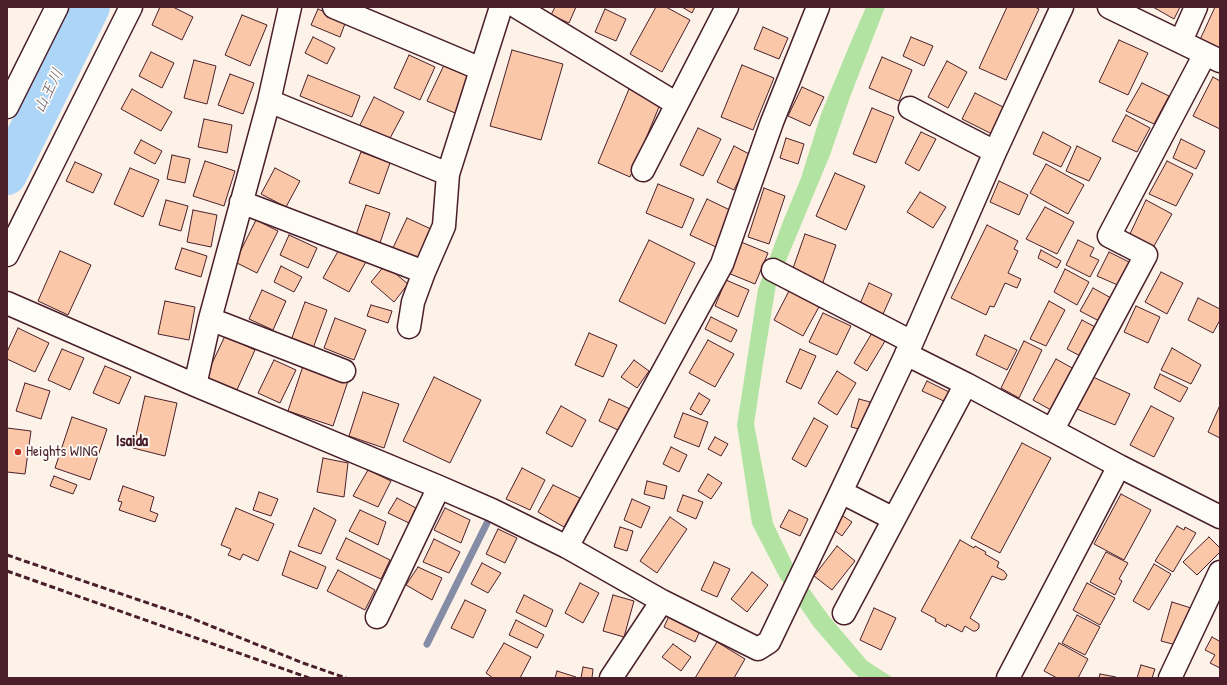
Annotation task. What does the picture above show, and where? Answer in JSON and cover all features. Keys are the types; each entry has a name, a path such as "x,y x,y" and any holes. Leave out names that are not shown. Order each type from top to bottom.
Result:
{"street":[{"path":"7,108 57,7"},
{"path":"7,255 131,7"},
{"path":"195,385 210,319 269,101 290,7"},
{"path":"334,7 481,69"},
{"path":"409,327 413,302 444,226 448,174 501,7"},
{"path":"517,7 677,104"},
{"path":"643,170 727,7"},
{"path":"567,547 722,264 772,122 818,7"},
{"path":"1053,429 1146,255 1109,236 1212,58 1181,41 1109,7"},
{"path":"1181,41 1196,7"},
{"path":"7,303 195,385 492,510 567,547 662,601 758,649 769,642 909,348 1057,9"},
{"path":"269,101 448,174"},
{"path":"910,108 995,152"},
{"path":"241,202 424,272"},
{"path":"773,270 909,348 966,384 1053,429 1119,466 1220,517"},
{"path":"210,319 344,371"},
{"path":"844,613 966,384"},
{"path":"1008,678 1119,466"},
{"path":"377,617 439,487"},
{"path":"841,492 894,519"},
{"path":"1170,678 1220,572"},
{"path":"611,678 662,601"}],"green space":[{"path":"866,7 885,7 850,97 830,155 776,285 754,424 773,523 795,569 828,615 867,661 893,678 860,678 852,671 814,627 780,578 752,524 737,425 758,289 801,178 821,114"}],"building":[{"path":"160,7 173,7 193,17 182,40 152,25"},
{"path":"555,7 576,7 569,23 551,15"},
{"path":"656,7 666,7 690,20 662,72 630,54"},
{"path":"682,7 695,7 692,13"},
{"path":"1007,7 1035,7 1039,9 1006,80 979,68"},
{"path":"1153,7 1180,7 1174,19"},
{"path":"1215,7 1220,7 1220,54 1198,44"},
{"path":"318,9 346,21 340,37 311,25"},
{"path":"605,9 626,19 616,41 595,32"},
{"path":"242,15 267,25 250,66 225,55"},
{"path":"763,27 788,38 779,59 754,49"},
{"path":"313,37 335,48 327,64 305,53"},
{"path":"911,37 933,46 924,66 903,56"},
{"path":"1119,40 1148,53 1128,95 1099,82"},
{"path":"512,50 563,64 541,140 490,126"},
{"path":"151,52 174,63 162,88 139,76"},
{"path":"409,55 435,67 420,100 394,88"},
{"path":"882,57 912,70 899,101 869,88"},
{"path":"194,60 216,66 207,104 184,98"},
{"path":"947,61 967,72 948,108 928,97"},
{"path":"444,65 471,77 455,113 427,101"},
{"path":"742,65 774,78 753,130 721,117"},
{"path":"230,74 254,83 243,114 218,105"},
{"path":"308,75 360,96 352,117 300,96"},
{"path":"1213,77 1220,81 1220,129 1193,116"},
{"path":"1142,83 1169,96 1154,124 1126,111"},
{"path":"802,87 824,97 810,126 788,116"},
{"path":"132,89 172,112 161,131 121,109"},
{"path":"629,89 661,102 630,177 598,163"},
{"path":"975,93 1007,109 994,135 962,119"},
{"path":"374,97 404,112 388,142 359,127"},
{"path":"872,108 894,117 876,163 853,154"},
{"path":"1126,115 1150,128 1137,152 1112,141"},
{"path":"204,119 232,125 227,153 198,147"},
{"path":"698,128 721,139 703,176 680,165"},
{"path":"921,132 936,139 919,171 905,163"},
{"path":"1043,132 1071,147 1061,167 1033,154"},
{"path":"786,138 804,144 798,164 780,158"},
{"path":"1181,139 1205,151 1196,169 1173,158"},
{"path":"141,140 162,151 155,164 134,153"},
{"path":"734,146 751,155 734,190 717,182"},
{"path":"1077,146 1101,158 1089,181 1066,171"},
{"path":"361,152 390,163 379,194 349,183"},
{"path":"172,155 190,159 185,183 167,179"},
{"path":"205,161 235,171 224,206 193,196"},
{"path":"1167,161 1193,174 1176,206 1149,194"},
{"path":"75,162 102,174 93,193 66,181"},
{"path":"1046,164 1084,185 1068,214 1030,193"},
{"path":"130,168 159,180 143,217 114,204"},
{"path":"275,168 300,181 286,207 261,194"},
{"path":"835,173 865,186 846,230 816,216"},
{"path":"999,181 1028,195 1019,215 990,202"},
{"path":"658,184 694,199 682,228 646,213"},
{"path":"764,188 785,196 769,244 748,237"},
{"path":"920,192 946,207 933,228 907,212"},
{"path":"707,199 732,211 716,247 690,235"},
{"path":"166,200 188,206 181,231 159,225"},
{"path":"1146,200 1172,214 1154,246 1129,236"},
{"path":"366,205 390,213 380,243 356,235"},
{"path":"1045,207 1074,222 1057,254 1026,239"},
{"path":"193,210 217,215 211,247 187,242"},
{"path":"407,218 431,229 416,261 392,250"},
{"path":"256,220 278,231 257,273 235,262"},
{"path":"987,225 1018,241 1014,249 1018,251 1008,273 1021,279 1017,288 1005,283 994,307 990,306 986,315 951,298"},
{"path":"805,234 836,245 822,285 791,274"},
{"path":"289,235 317,248 308,268 280,255"},
{"path":"649,240 695,263 665,324 619,301"},
{"path":"1078,240 1094,248 1090,256 1099,260 1090,277 1066,265"},
{"path":"741,242 768,253 755,284 728,273"},
{"path":"341,246 367,260 349,292 323,278"},
{"path":"182,248 207,256 201,277 175,269"},
{"path":"1041,250 1061,261 1057,268 1038,258"},
{"path":"60,251 91,265 68,315 38,301"},
{"path":"1109,252 1131,263 1120,286 1097,276"},
{"path":"385,265 408,284 394,302 371,282"},
{"path":"281,266 302,277 294,292 274,282"},
{"path":"1065,269 1089,282 1077,305 1054,292"},
{"path":"1161,272 1183,283 1167,314 1145,302"},
{"path":"726,280 749,290 738,317 715,306"},
{"path":"869,283 892,294 879,323 856,313"},
{"path":"1093,288 1113,299 1101,322 1080,311"},
{"path":"790,289 820,305 803,336 774,320"},
{"path":"262,290 286,301 273,330 249,319"},
{"path":"1198,298 1220,309 1220,320 1213,333 1188,320"},
{"path":"165,301 195,307 189,340 158,334"},
{"path":"1049,301 1065,310 1046,346 1030,339"},
{"path":"305,302 327,310 312,351 290,343"},
{"path":"371,305 392,311 388,323 367,316"},
{"path":"1136,306 1160,317 1148,343 1124,332"},
{"path":"823,313 851,326 837,355 809,342"},
{"path":"711,317 737,330 731,342 705,329"},
{"path":"335,318 366,330 354,360 324,348"},
{"path":"1082,320 1099,329 1084,358 1067,349"},
{"path":"18,328 49,343 35,372 7,359 7,352"},
{"path":"589,333 617,345 603,377 575,365"},
{"path":"872,333 885,341 867,371 854,363"},
{"path":"985,335 1017,350 1007,370 976,355"},
{"path":"225,336 255,350 236,392 205,378"},
{"path":"708,340 734,354 715,387 689,373"},
{"path":"1024,341 1042,350 1019,398 1001,388"},
{"path":"1172,348 1201,365 1191,384 1161,370"},
{"path":"62,349 84,358 70,390 48,380"},
{"path":"800,349 816,356 801,389 786,382"},
{"path":"1056,359 1074,369 1051,410 1033,400"},
{"path":"274,360 296,370 280,403 258,393"},
{"path":"305,360 350,375 333,426 288,411"},
{"path":"634,360 649,371 637,388 621,377"},
{"path":"105,366 131,377 119,404 93,393"},
{"path":"837,371 856,383 837,415 818,403"},
{"path":"1160,374 1188,388 1180,402 1154,388"},
{"path":"434,377 481,400 450,463 403,441"},
{"path":"1093,377 1130,394 1115,425 1077,409"},
{"path":"927,381 951,393 946,402 922,391"},
{"path":"25,383 50,391 41,419 16,411"},
{"path":"363,392 399,404 384,448 349,436"},
{"path":"699,393 710,400 701,415 690,409"},
{"path":"145,396 177,403 165,456 133,448"},
{"path":"609,399 630,409 620,431 599,421"},
{"path":"859,399 870,402 863,430 851,427"},
{"path":"1220,405 1220,438 1208,432"},
{"path":"561,406 586,420 572,447 546,433"},
{"path":"1151,406 1174,418 1154,457 1130,445"},
{"path":"683,413 708,422 699,447 674,437"},
{"path":"72,417 107,429 90,480 55,468"},
{"path":"814,418 828,426 806,467 792,459"},
{"name":"Heights WING","path":"7,428 31,431 25,474 7,472"},
{"path":"715,437 728,444 721,456 708,449"},
{"path":"1022,443 1051,458 1000,553 971,538"},
{"path":"671,447 687,455 679,472 663,464"},
{"path":"323,458 348,463 344,497 317,492"},
{"path":"522,468 545,480 530,510 506,499"},
{"path":"368,470 391,481 378,507 353,496"},
{"path":"708,474 722,483 711,499 698,491"},
{"path":"54,476 77,485 73,494 50,486"},
{"path":"647,481 667,486 664,499 644,494"},
{"path":"553,485 580,498 564,527 538,512"},
{"path":"123,486 154,497 150,511 158,514 155,522 119,510 122,502 118,501"},
{"path":"259,492 278,499 271,516 253,510"},
{"path":"1121,494 1151,510 1124,560 1094,544"},
{"path":"683,495 703,502 696,519 677,511"},
{"path":"397,498 416,508 409,523 388,513"},
{"path":"632,499 650,507 641,528 624,520"},
{"path":"236,508 274,524 258,561 243,554 240,560 228,555 231,549 221,545"},
{"path":"314,508 336,520 321,554 298,546"},
{"path":"445,508 470,520 461,543 434,530"},
{"path":"360,510 386,522 378,545 349,531"},
{"path":"789,510 808,519 800,536 780,527"},
{"path":"840,514 852,522 842,536 830,527"},
{"path":"670,517 687,529 657,573 640,561"},
{"path":"1177,526 1184,530 1185,527 1196,533 1173,572 1155,561"},
{"path":"620,527 633,531 627,551 614,547"},
{"path":"498,529 517,538 505,563 486,554"},
{"path":"1209,537 1220,548 1220,552 1197,575 1183,562"},
{"path":"346,538 390,560 381,579 336,559"},
{"path":"434,539 460,552 449,573 423,562"},
{"path":"960,540 974,548 975,546 986,552 985,554 999,562 997,567 1004,571 1007,575 1005,579 1002,580 992,576 970,618 979,624 979,628 976,631 973,631 965,626 962,632 947,624 946,627 935,621 936,619 921,611"},
{"path":"837,546 855,561 832,590 814,576"},
{"path":"290,551 326,567 317,589 282,575"},
{"path":"1106,552 1128,563 1119,579 1122,581 1115,595 1090,582"},
{"path":"714,562 730,569 717,597 701,590"},
{"path":"482,563 501,573 488,593 471,584"},
{"path":"1154,564 1171,574 1149,610 1133,601"},
{"path":"418,567 442,578 432,600 406,585"},
{"path":"338,570 375,590 365,610 327,591"},
{"path":"752,572 768,585 747,612 731,599"},
{"path":"580,583 599,593 583,623 565,613"},
{"path":"1087,583 1115,598 1100,625 1073,610"},
{"path":"524,595 553,610 546,627 516,612"},
{"path":"613,595 634,601 624,637 603,631"},
{"path":"465,600 486,610 473,638 451,628"},
{"path":"1172,602 1191,608 1180,646 1161,641"},
{"path":"874,608 896,618 881,650 860,640"},
{"path":"1077,615 1100,627 1085,655 1062,643"},
{"path":"669,616 700,631 695,642 664,627"},
{"path":"516,620 544,635 537,648 509,635"},
{"path":"1212,637 1219,641 1220,639 1220,668 1210,663 1215,655 1205,650"},
{"path":"717,642 745,659 734,678 695,678"},
{"path":"504,643 531,657 520,678 493,678 486,673"},
{"path":"1059,643 1088,659 1078,678 1057,678 1044,671"},
{"path":"673,644 691,657 681,671 662,657"},
{"path":"1141,665 1155,669 1152,678 1137,678"},
{"path":"583,667 593,669 592,678 581,678"},
{"path":"557,671 576,677 576,678 555,678"},
{"path":"1100,674 1116,677 1116,678 1099,678"}],"waterway":[{"name":"山王川","path":"7,175 90,7"},
{"path":"427,644 487,523"}],"railway":[{"path":"7,555 186,616 303,663 346,678"},
{"path":"7,571 309,678"}],"place":[{"name":"Heights WING","path":"18,452"}],"district":[{"name":"Isaida","path":"132,442"}]}
